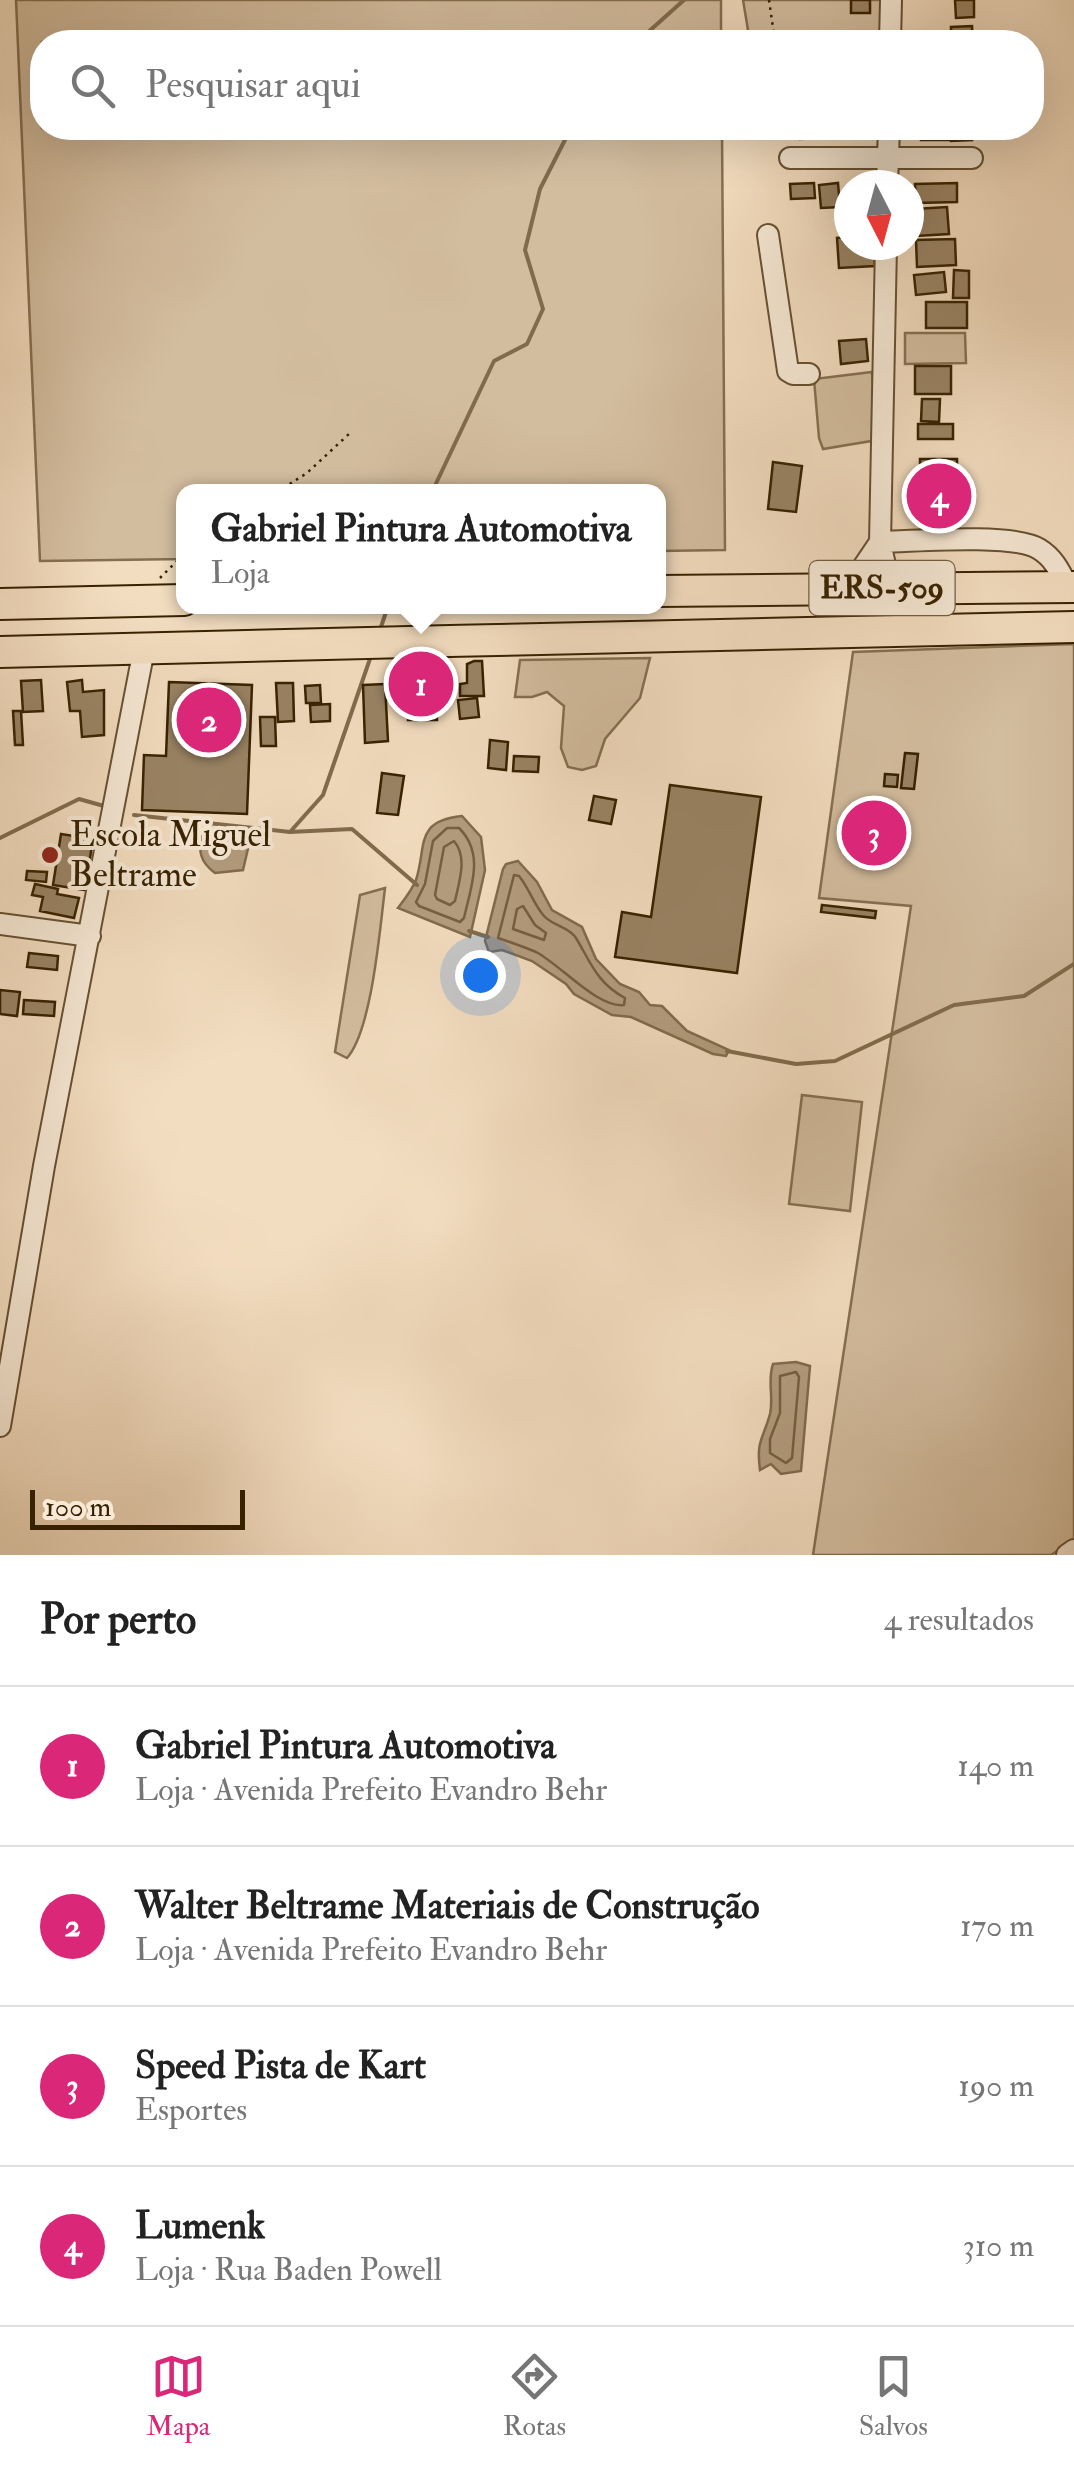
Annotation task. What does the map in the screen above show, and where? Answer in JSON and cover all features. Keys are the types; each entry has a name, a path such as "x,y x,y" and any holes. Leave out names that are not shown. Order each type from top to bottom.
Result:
{"highway":[{"name":"ERS-509","path":"666,591 890,588 1072,594"},
{"path":"766,632 880,611 1072,594"},
{"path":"0,604 171,600"},
{"name":"ERS-509","path":"0,652 1074,628"}],"street":[{"path":"890,30 891,0"},
{"path":"888,140 888,170"},
{"path":"790,158 972,158"},
{"path":"768,235 788,371 809,374"},
{"path":"886,260 880,542 890,588"},
{"path":"880,542 1014,541 1037,547 1056,564 1072,594"},
{"path":"849,588 880,542"},
{"path":"0,1426 42,1182 144,649"},
{"path":"0,924 90,936"},
{"path":"1066,1555 1074,1550"}],"path":[{"path":"769,0 773,30"},
{"path":"289,484 350,433"},
{"path":"171,600 160,578 176,562"}],"shaded area":[{"path":"16,0 721,0 721,30 30,30 30,140 722,140 725,550 666,551 666,484 176,484 176,559 40,561"},
{"path":"743,0 883,0 884,30 748,30"},
{"path":"905,333 965,333 966,363 905,364"},
{"path":"872,372 876,434 871,441 823,449 814,379"},
{"path":"1074,644 1074,1540 1051,1555 813,1555 911,906 819,898 853,652"},
{"path":"650,658 640,698 605,739 596,766 582,770 568,767 561,748 564,706 547,692 515,697 520,660"},
{"path":"385,888 369,1002 356,1044 347,1058 335,1052 360,895"},
{"path":"802,1095 862,1102 850,1211 789,1204"}],"water":[{"path":"462,816 481,837 485,870 470,937 398,908 416,880 429,829 436,823"},
{"path":"221,829 244,830 250,840 243,870 215,873 203,860 202,834"},
{"path":"518,861 537,882 552,910 582,927 596,959 620,984 639,992 650,1005 662,1006 687,1031 729,1050 726,1056 713,1054 631,1017 612,1015 574,994 532,961 502,950 489,952 485,941 503,869"},
{"path":"796,1362 810,1366 801,1471 781,1474 771,1464 760,1470 760,1446 770,1414 773,1364"}],"building":[{"path":"851,0 870,0 870,13 851,13"},
{"path":"955,0 974,0 974,17 956,18"},
{"path":"972,26 972,30 951,30"},
{"path":"814,183 815,198 791,199 790,184"},
{"path":"834,183 834,207 821,208 819,185"},
{"path":"957,183 957,202 924,203 924,184"},
{"path":"947,207 949,234 924,236 924,208"},
{"path":"955,239 956,265 917,267 917,260 924,260 924,240"},
{"path":"838,260 875,260 875,266 839,268"},
{"path":"954,270 969,271 969,298 953,298"},
{"path":"944,272 946,292 916,295 914,275"},
{"path":"926,302 967,302 967,328 926,328"},
{"path":"866,339 868,361 841,364 839,341"},
{"path":"915,366 951,366 951,394 915,394"},
{"path":"922,399 940,399 939,422 921,421"},
{"path":"918,424 953,424 953,439 918,439"},
{"path":"920,459 957,459 957,532 921,533"},
{"path":"773,462 802,466 796,512 768,509"},
{"path":"482,661 484,696 460,696 460,684 467,683 467,664"},
{"path":"41,680 43,711 23,712 21,681"},
{"path":"82,680 83,692 104,690 104,735 82,737 80,711 70,711 67,682"},
{"path":"169,682 252,685 247,814 142,810 144,755 166,756"},
{"path":"276,683 293,683 294,721 278,722"},
{"path":"436,683 437,720 408,720 408,684"},
{"path":"385,684 388,741 365,743 363,685"},
{"path":"320,685 321,703 306,703 305,686"},
{"path":"477,698 479,717 460,719 458,700"},
{"path":"330,704 330,721 311,722 310,705"},
{"path":"13,711 21,711 23,745 15,745"},
{"path":"260,717 275,717 276,746 261,746"},
{"path":"490,740 508,742 506,770 488,768"},
{"path":"905,753 918,754 914,789 901,788"},
{"path":"514,756 539,757 538,772 513,771"},
{"path":"382,773 404,776 398,815 377,813"},
{"path":"885,774 898,775 897,787 884,786"},
{"path":"670,785 761,797 737,973 615,957 622,912 651,917"},
{"path":"594,796 616,800 611,824 589,820"},
{"path":"61,834 93,839 85,890 53,885"},
{"path":"27,871 47,872 46,882 26,880"},
{"path":"35,884 79,898 74,918 40,911 43,897 32,895"},
{"path":"822,905 876,911 875,918 821,912"},
{"path":"29,953 58,956 57,970 27,967"},
{"path":"0,990 20,992 17,1016 0,1014"},
{"path":"24,1000 55,1002 54,1016 23,1014"}],"waterway":[{"path":"650,30 684,0"},
{"path":"436,484 494,361 527,344 543,309 525,250 540,189 565,140"},
{"path":"380,630 385,614"},
{"path":"134,815 290,832 323,795 372,653"},
{"path":"0,838 79,799 104,806"},
{"path":"290,832 352,829 417,885"},
{"path":"469,931 488,937"},
{"path":"727,1051 796,1064 835,1061 954,1005 1024,996 1074,964"}],"place":[{"name":"Lumenk","path":"939,496"},
{"name":"Gabriel Pintura Automotiva","path":"421,684"},
{"name":"Walter Beltrame Materiais de Construção","path":"209,720"},
{"name":"Speed Pista de Kart","path":"874,833"},
{"name":"Escola Miguel Beltrame","path":"50,855"}]}
